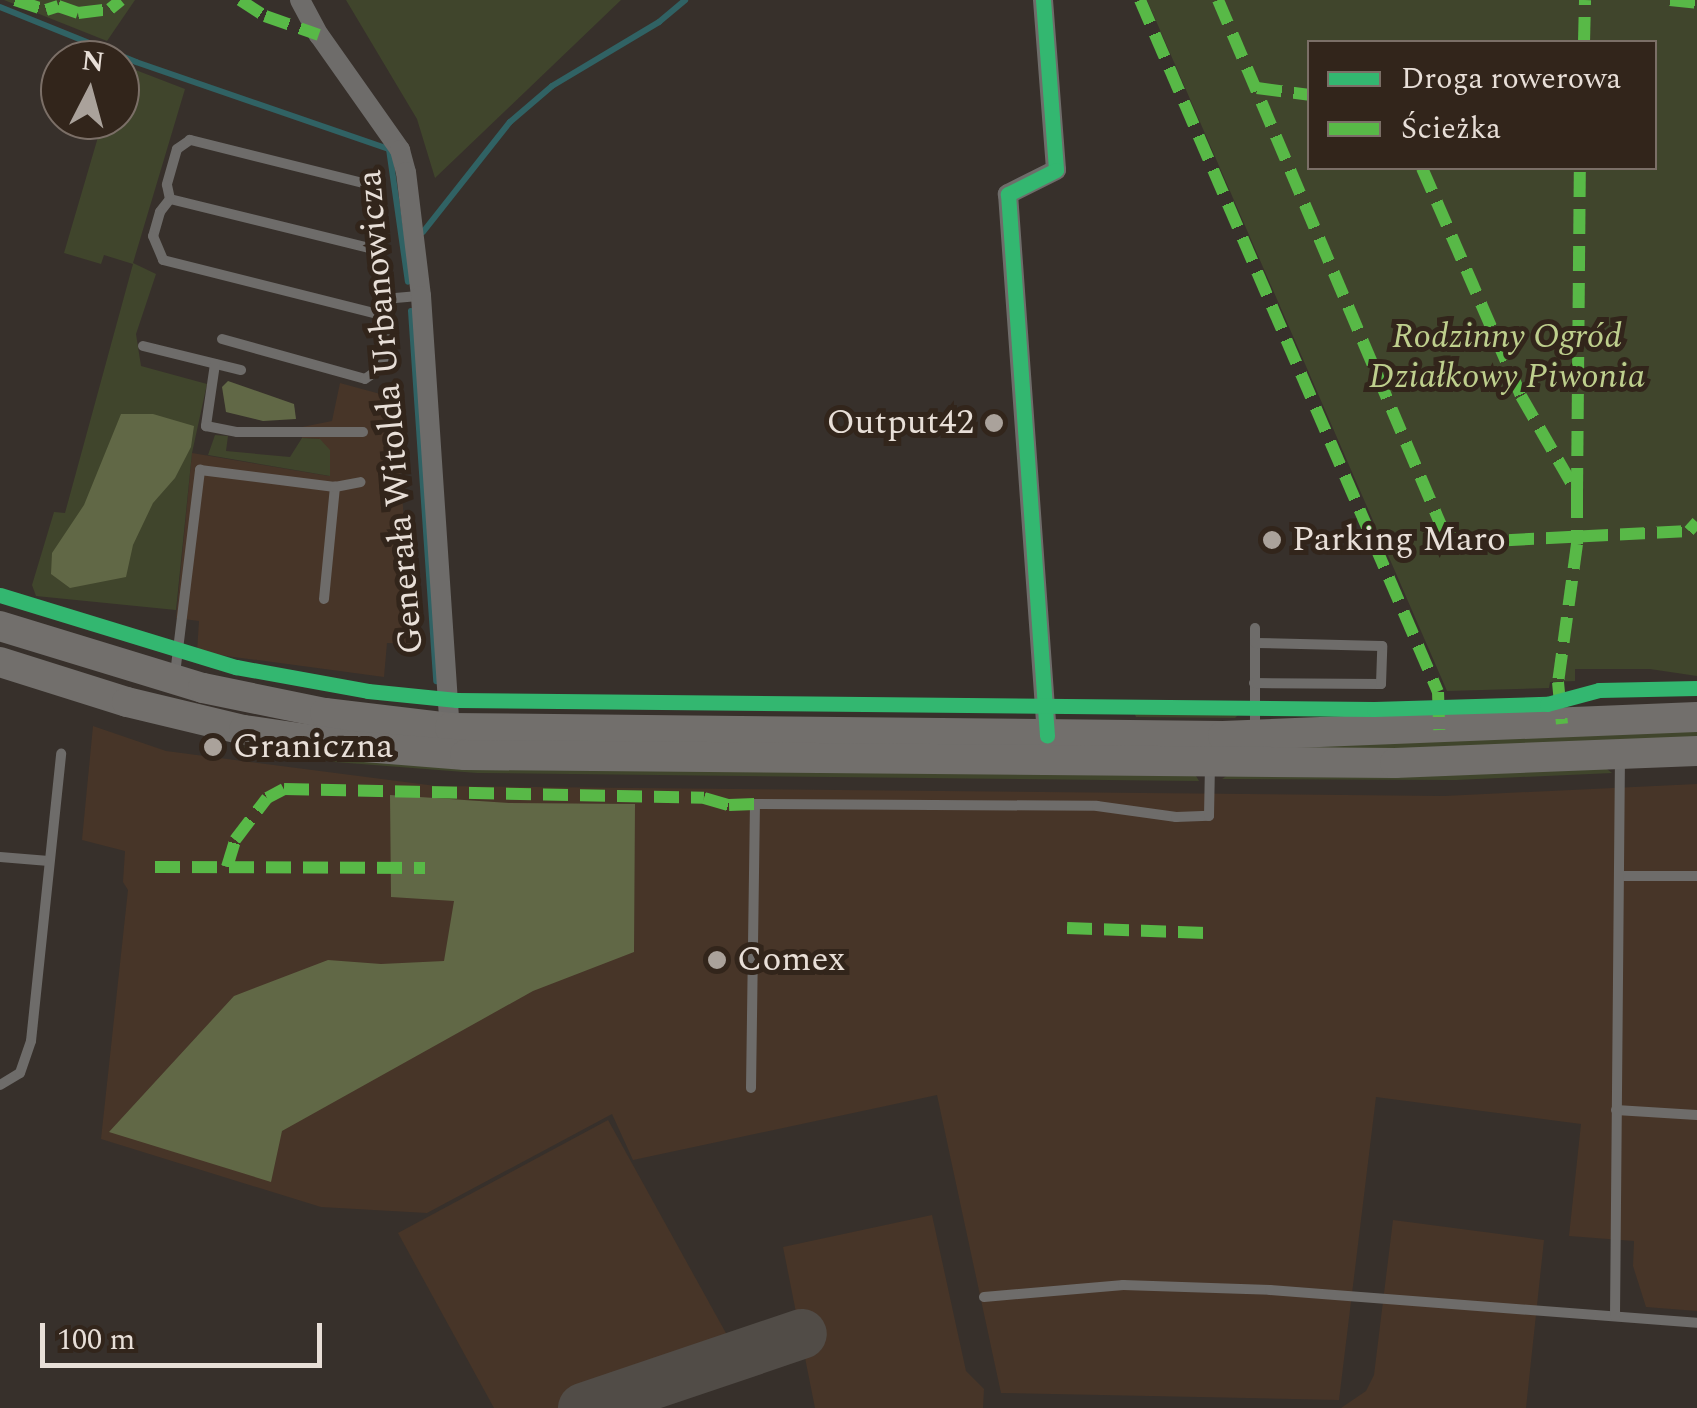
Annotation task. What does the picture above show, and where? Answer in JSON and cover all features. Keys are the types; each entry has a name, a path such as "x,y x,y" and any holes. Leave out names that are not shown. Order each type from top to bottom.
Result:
{"main road":[{"path":"0,626 174,680 296,708 450,728 1255,736 1697,718"},
{"path":"0,662 127,702 244,730 408,752 1430,763 1697,751"}],"street":[{"name":"Generała Witolda Urbanowicza","path":"300,0 319,36 400,150 421,296 450,728"},
{"path":"1043,0 1056,170 1008,194 1047,736"}],"lane":[{"path":"222,340 366,379 382,367 386,316 377,250 379,194 371,185 190,140 177,149 167,185 170,199 160,212 152,236 163,260 386,316"},
{"path":"170,199 377,250"},
{"path":"384,299 421,296"},
{"path":"144,346 241,370"},
{"path":"215,364 206,426 238,432 363,432"},
{"path":"174,680 181,653 200,470 334,487 361,482"},
{"path":"324,598 334,487"},
{"path":"1255,628 1255,736"},
{"path":"1254,683 1382,684 1382,646 1255,643"},
{"path":"0,1085 26,1064 61,754"},
{"path":"1615,1316 1620,755"},
{"path":"751,1088 755,804 1097,806 1176,818 1210,816 1210,763"},
{"path":"0,857 49,861"},
{"path":"1620,876 1697,876"},
{"path":"1616,1110 1697,1115"},
{"path":"984,1297 1156,1286 1697,1323"}],"shaded area":[{"path":"340,383 395,398 413,644 387,643 384,677 197,652 199,621 176,618 192,453 329,476 320,439 302,438 302,427 332,421"},
{"path":"93,726 166,751 436,786 1444,796 1697,784 1697,1311 1646,1307 1633,1266 1634,1241 1569,1236 1581,1124 1376,1097 1339,1400 1001,1393 937,1095 633,1160 612,1114 427,1213 321,1207 101,1139 128,890 123,882 125,851 82,840"},
{"path":"608,1120 727,1335 735,1363 615,1408 494,1408 398,1233"},
{"path":"932,1215 966,1371 984,1389 983,1408 815,1408 783,1247"},
{"path":"1393,1220 1544,1240 1526,1408 1341,1408 1366,1391 1374,1375"}],"green space":[{"path":"4,0 135,0 104,40"},
{"path":"346,0 621,0 435,178 417,119"},
{"name":"Rodzinny Ogród Działkowy Piwonia","path":"1147,0 1697,0 1697,676 1650,669 1575,669 1575,681 1550,682 1549,688 1447,691"},
{"path":"140,72 185,89 133,263 156,274 136,334 141,366 207,384 192,453 176,610 36,596 32,585 54,512 65,513 133,264 104,255 101,264 64,253 97,140 140,140"},
{"path":"228,381 294,404 296,419 263,421 226,412 222,387"},
{"path":"121,414 153,414 194,426 191,447 175,478 153,503 133,545 126,577 70,588 51,574 52,553 84,505"},
{"path":"215,435 228,436 226,451 290,457 302,438 320,439 330,450 330,476 208,455"},
{"path":"1133,710 1242,711 1235,718 1136,717"},
{"path":"1697,730 1697,740 1469,750 1251,748"},
{"path":"237,747 1196,776 1199,781 477,773 335,762"},
{"path":"1607,769 1612,773 1456,780 1222,779 1228,775"},
{"path":"390,795 509,803 635,804 634,952 533,991 282,1131 271,1182 109,1132 234,996 328,960 381,964 444,961 454,901 391,897"}],"waterway":[{"path":"423,232 510,122 552,86 659,22 685,0"},
{"path":"0,7 136,62 389,149 408,282"},
{"path":"411,311 436,681"}],"taxiway":[{"path":"583,1408 802,1334"}],"marked path":[{"path":"15,0 46,10 58,6 78,13 110,9 121,0"},
{"path":"240,0 265,16 319,35"},
{"path":"1140,0 1438,692 1439,730"},
{"path":"1218,0 1443,530 1456,539 1472,542 1689,531 1697,522"},
{"path":"1584,40 1585,0"},
{"path":"1670,0 1697,3"},
{"path":"1257,88 1307,95"},
{"path":"1423,170 1521,396 1577,493 1577,544 1558,682 1562,724"},
{"path":"1577,493 1580,170"},
{"path":"227,867 235,840 267,798 284,789 704,798 729,805 755,804"},
{"path":"155,867 425,868"},
{"path":"1067,928 1206,933"}],"cycle path":[{"path":"1043,0 1056,170 1008,194 1047,736"},
{"path":"0,595 236,667 368,691 457,700 1374,709 1547,704 1599,690 1697,688"}],"place":[{"name":"Output42","path":"994,423"},
{"name":"Parking Maro","path":"1272,540"},
{"name":"Graniczna","path":"213,747"},
{"name":"Comex","path":"717,960"}]}
